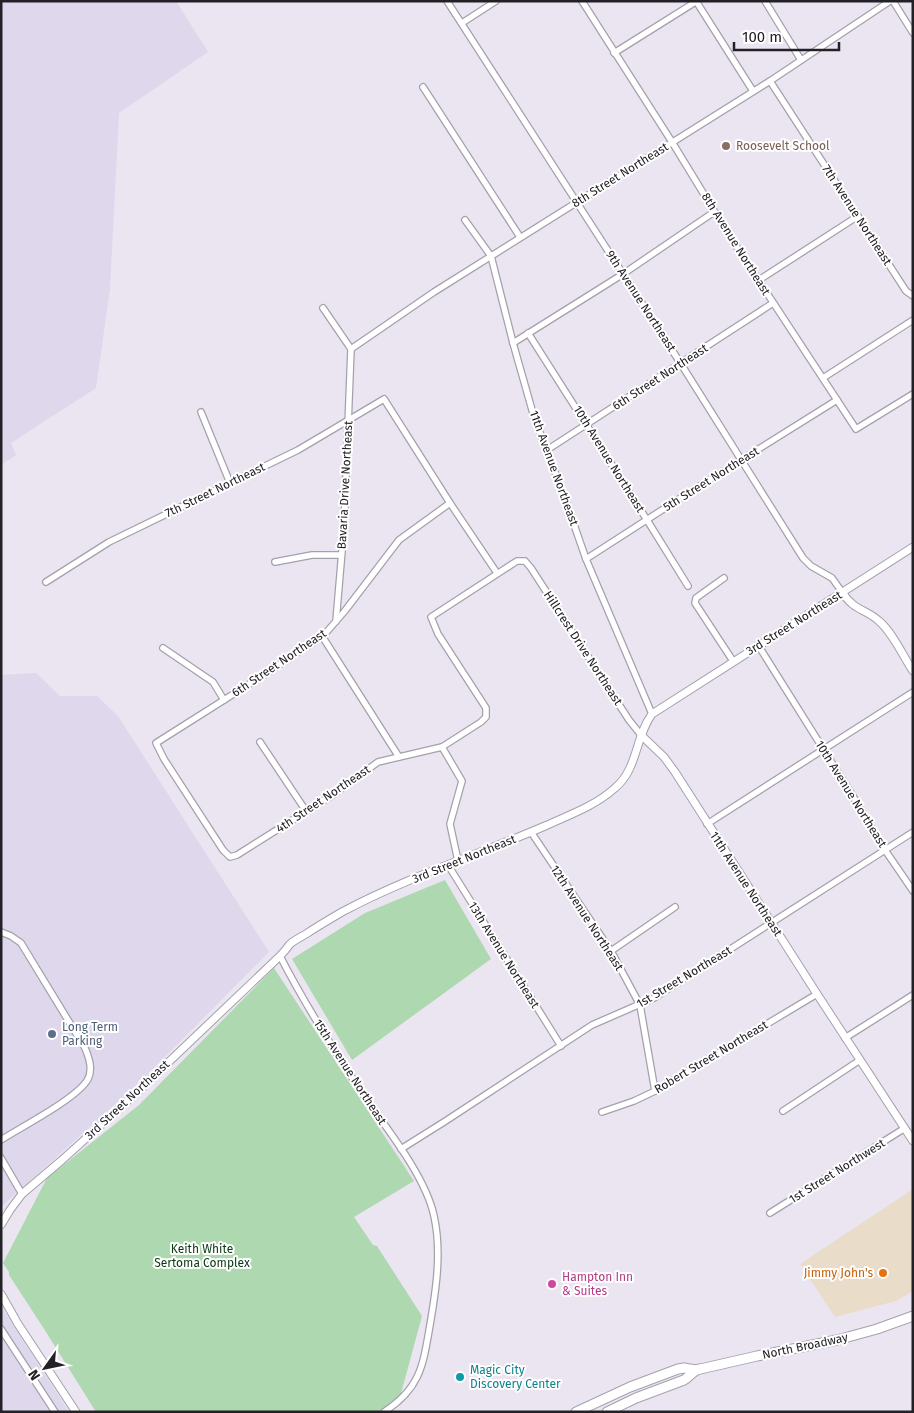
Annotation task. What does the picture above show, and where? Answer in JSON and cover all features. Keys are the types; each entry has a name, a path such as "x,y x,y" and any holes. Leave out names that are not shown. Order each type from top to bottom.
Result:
{"main road":[{"name":"North Broadway","path":"576,1412 630,1386 672,1371 684,1368 696,1370 842,1339 887,1326 913,1316"},
{"name":"North Broadway","path":"607,1412 684,1380 696,1370"}],"street":[{"name":"9th Avenue Northeast","path":"447,1 681,364 803,558 811,566 832,578 842,592"},
{"path":"462,23 496,1"},
{"name":"8th Avenue Northeast","path":"582,1 672,142 714,212 856,429 913,394"},
{"path":"614,53 696,1 754,91"},
{"path":"765,1 802,60"},
{"path":"892,1 913,33"},
{"name":"8th Street Northeast","path":"351,349 434,292 770,81 892,1"},
{"name":"7th Avenue Northeast","path":"770,81 906,291 913,296"},
{"path":"423,87 520,238"},
{"path":"513,343 623,274 714,212"},
{"path":"759,280 858,216"},
{"name":"11th Avenue Northeast","path":"465,220 491,256 534,417 586,559 652,714"},
{"name":"6th Street Northeast","path":"547,450 773,304"},
{"path":"323,308 351,349"},
{"path":"823,378 913,320"},
{"name":"10th Avenue Northeast","path":"528,333 688,586"},
{"name":"Bavaria Drive Northeast","path":"336,622 344,528 351,349"},
{"name":"7th Street Northeast","path":"46,582 109,542 298,450 384,399 450,503"},
{"name":"5th Street Northeast","path":"586,559 837,400"},
{"path":"202,412 230,483"},
{"path":"450,503 497,574"},
{"name":"6th Street Northeast","path":"237,855 230,857 223,850 164,759 156,743 322,636 344,612 398,540 450,503"},
{"name":"3rd Street Northeast","path":"1,1225 22,1194 133,1096 280,956 291,943 326,920 363,901 588,807 622,782 630,770 645,723 652,714 913,547"},
{"path":"275,562 312,555 341,556"},
{"name":"Hillcrest Drive Northeast","path":"497,574 517,562 525,561 629,720 641,735"},
{"name":"4th Street Northeast","path":"237,855 334,794 378,762 442,747 486,717 486,708 438,634 431,617 497,574"},
{"path":"724,578 696,598 695,603 733,661"},
{"path":"842,592 853,606 880,622 890,634 913,671"},
{"path":"322,636 399,757"},
{"name":"10th Avenue Northeast","path":"758,645 885,850 913,891"},
{"path":"163,648 213,682 224,700"},
{"path":"707,824 913,692"},
{"name":"11th Avenue Northeast","path":"641,735 675,772 913,1141"},
{"path":"260,742 306,811"},
{"path":"442,747 462,781 450,824 458,861"},
{"name":"12th Avenue Northeast","path":"531,832 611,951 640,1005 655,1091"},
{"name":"1st Street Northeast","path":"401,1149 592,1026 654,998 913,832"},
{"name":"13th Avenue Northeast","path":"448,864 561,1046"},
{"path":"611,951 675,907"},
{"path":"1,932 21,943 86,1048 91,1063 88,1078 73,1095 1,1140"},
{"name":"15th Avenue Northeast","path":"280,956 307,1006 423,1185 434,1214 439,1242 433,1303 420,1370 407,1395 384,1412"},
{"name":"Robert Street Northeast","path":"602,1112 634,1101 655,1091 817,994"},
{"path":"845,1038 913,995"},
{"path":"783,1111 860,1060"},
{"name":"1st Street Northwest","path":"770,1213 905,1128"},
{"path":"1,1158 22,1194"},
{"path":"1,1294 18,1324 76,1412"},
{"path":"1,1329 55,1412"}],"shaded area":[{"path":"1,1 176,1 208,52 119,113 110,289 96,388 11,443 16,455 1,465"},
{"path":"36,673 60,696 97,696 118,716 269,952 143,1079 1,1207 1,675"},
{"path":"913,1189 913,1291 896,1301 835,1317 800,1264"},
{"path":"1,1306 69,1412 1,1412"}],"green space":[{"path":"445,880 491,959 352,1060 292,959 365,913"},
{"name":"Keith White Sertoma Complex","path":"274,968 414,1181 354,1217 373,1245 377,1246 422,1316 399,1401 381,1412 96,1412 3,1263 47,1178 139,1105"}],"place":[{"name":"Roosevelt School","path":"726,146"},
{"name":"Long Term Parking","path":"52,1034"},
{"name":"Jimmy John's","path":"883,1273"},
{"name":"Hampton Inn & Suites","path":"552,1284"},
{"name":"Magic City Discovery Center","path":"460,1377"}]}
